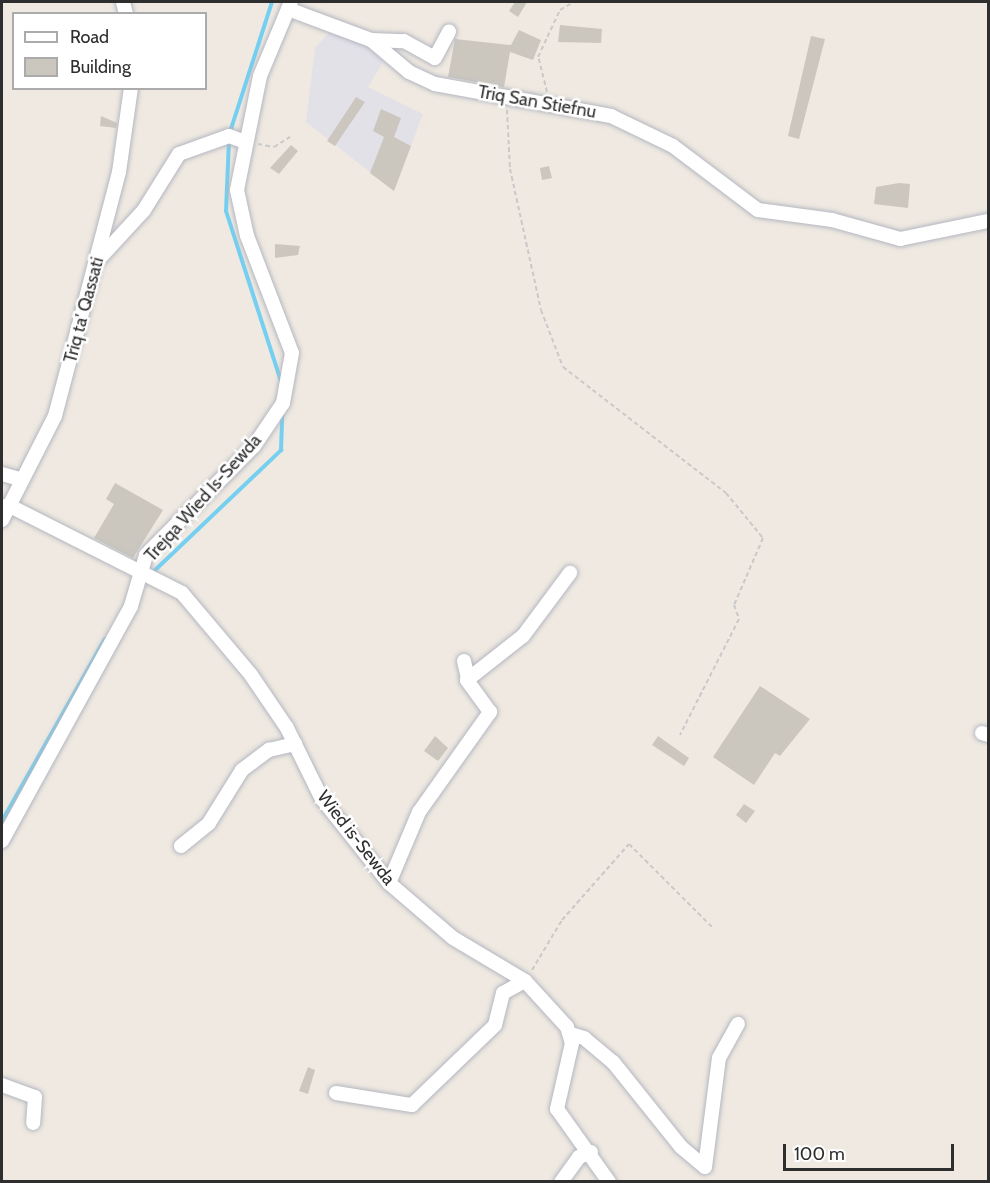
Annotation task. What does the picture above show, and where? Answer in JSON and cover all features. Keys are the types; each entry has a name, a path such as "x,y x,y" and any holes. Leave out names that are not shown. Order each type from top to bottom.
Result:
{"street":[{"name":"Triq San Stiefnu","path":"290,5 371,40 422,79 507,98 596,110 673,146 758,210 832,220 900,240 988,221"},
{"name":"Trejqa Wied Is-Sewda","path":"2,841 131,606 138,573 146,555 254,447 283,403 293,370 287,338 240,212 237,168 260,76 290,5"},
{"path":"371,40 404,41 435,58 449,32"},
{"name":"Triq ta' Qassati","path":"2,520 20,479 55,416 99,259 119,172 131,90"},
{"path":"99,259 144,210 178,154 229,136 243,141"},
{"path":"2,474 20,479"},
{"name":"Wied is-Sewda","path":"8,505 138,573 182,593 251,675 295,744 322,799 389,883 444,931 525,981 572,1034 584,1038 613,1062 681,1147 705,1167 719,1058 738,1024"},
{"path":"468,679 523,636 570,573"},
{"path":"389,883 419,812 490,712 468,679 464,661"},
{"path":"181,846 209,823 242,770 269,750 295,744"},
{"path":"336,1093 412,1105 495,1025 503,993 525,981"},
{"path":"572,1034 557,1109 591,1152 609,1182"},
{"path":"2,1085 35,1097 33,1123"},
{"path":"561,1182 579,1157 591,1152"}],"path":[{"path":"550,103 538,57 560,10 574,2"},
{"path":"507,98 510,169 541,310 563,368 726,493 763,538 734,605 739,619 680,735"},
{"path":"243,141 274,147 290,137"},
{"path":"525,981 562,920 629,844 713,928"}],"shaded area":[{"path":"329,33 356,39 386,57 368,87 423,114 394,191 306,122 315,48"}],"building":[{"path":"515,2 527,2 518,17 509,11"},
{"path":"560,25 602,29 601,43 558,42"},
{"path":"519,30 541,40 533,60 510,52 504,87 448,77 455,39 511,45"},
{"path":"811,36 825,39 799,139 788,136"},
{"path":"356,97 365,102 335,146 327,141"},
{"path":"381,109 401,118 394,137 411,146 394,191 370,173 384,137 373,131"},
{"path":"101,116 117,123 116,128 100,126"},
{"path":"291,145 298,151 279,174 270,168"},
{"path":"549,166 552,178 542,180 540,168"},
{"path":"899,183 910,184 908,208 874,204 876,187"},
{"path":"275,244 300,246 298,255 275,258"},
{"path":"115,483 163,510 133,558 94,538 114,504 106,499"},
{"path":"760,686 810,719 780,756 775,753 754,785 713,757"},
{"path":"435,736 448,748 438,761 424,751"},
{"path":"658,736 689,758 684,766 652,745"},
{"path":"744,804 755,811 746,823 736,815"},
{"path":"308,1067 315,1070 308,1094 299,1091"}],"waterway":[{"path":"230,132 272,2"},
{"path":"229,140 226,211 281,381"},
{"path":"151,574 281,450 282,412"},
{"path":"2,821 105,639"}]}
